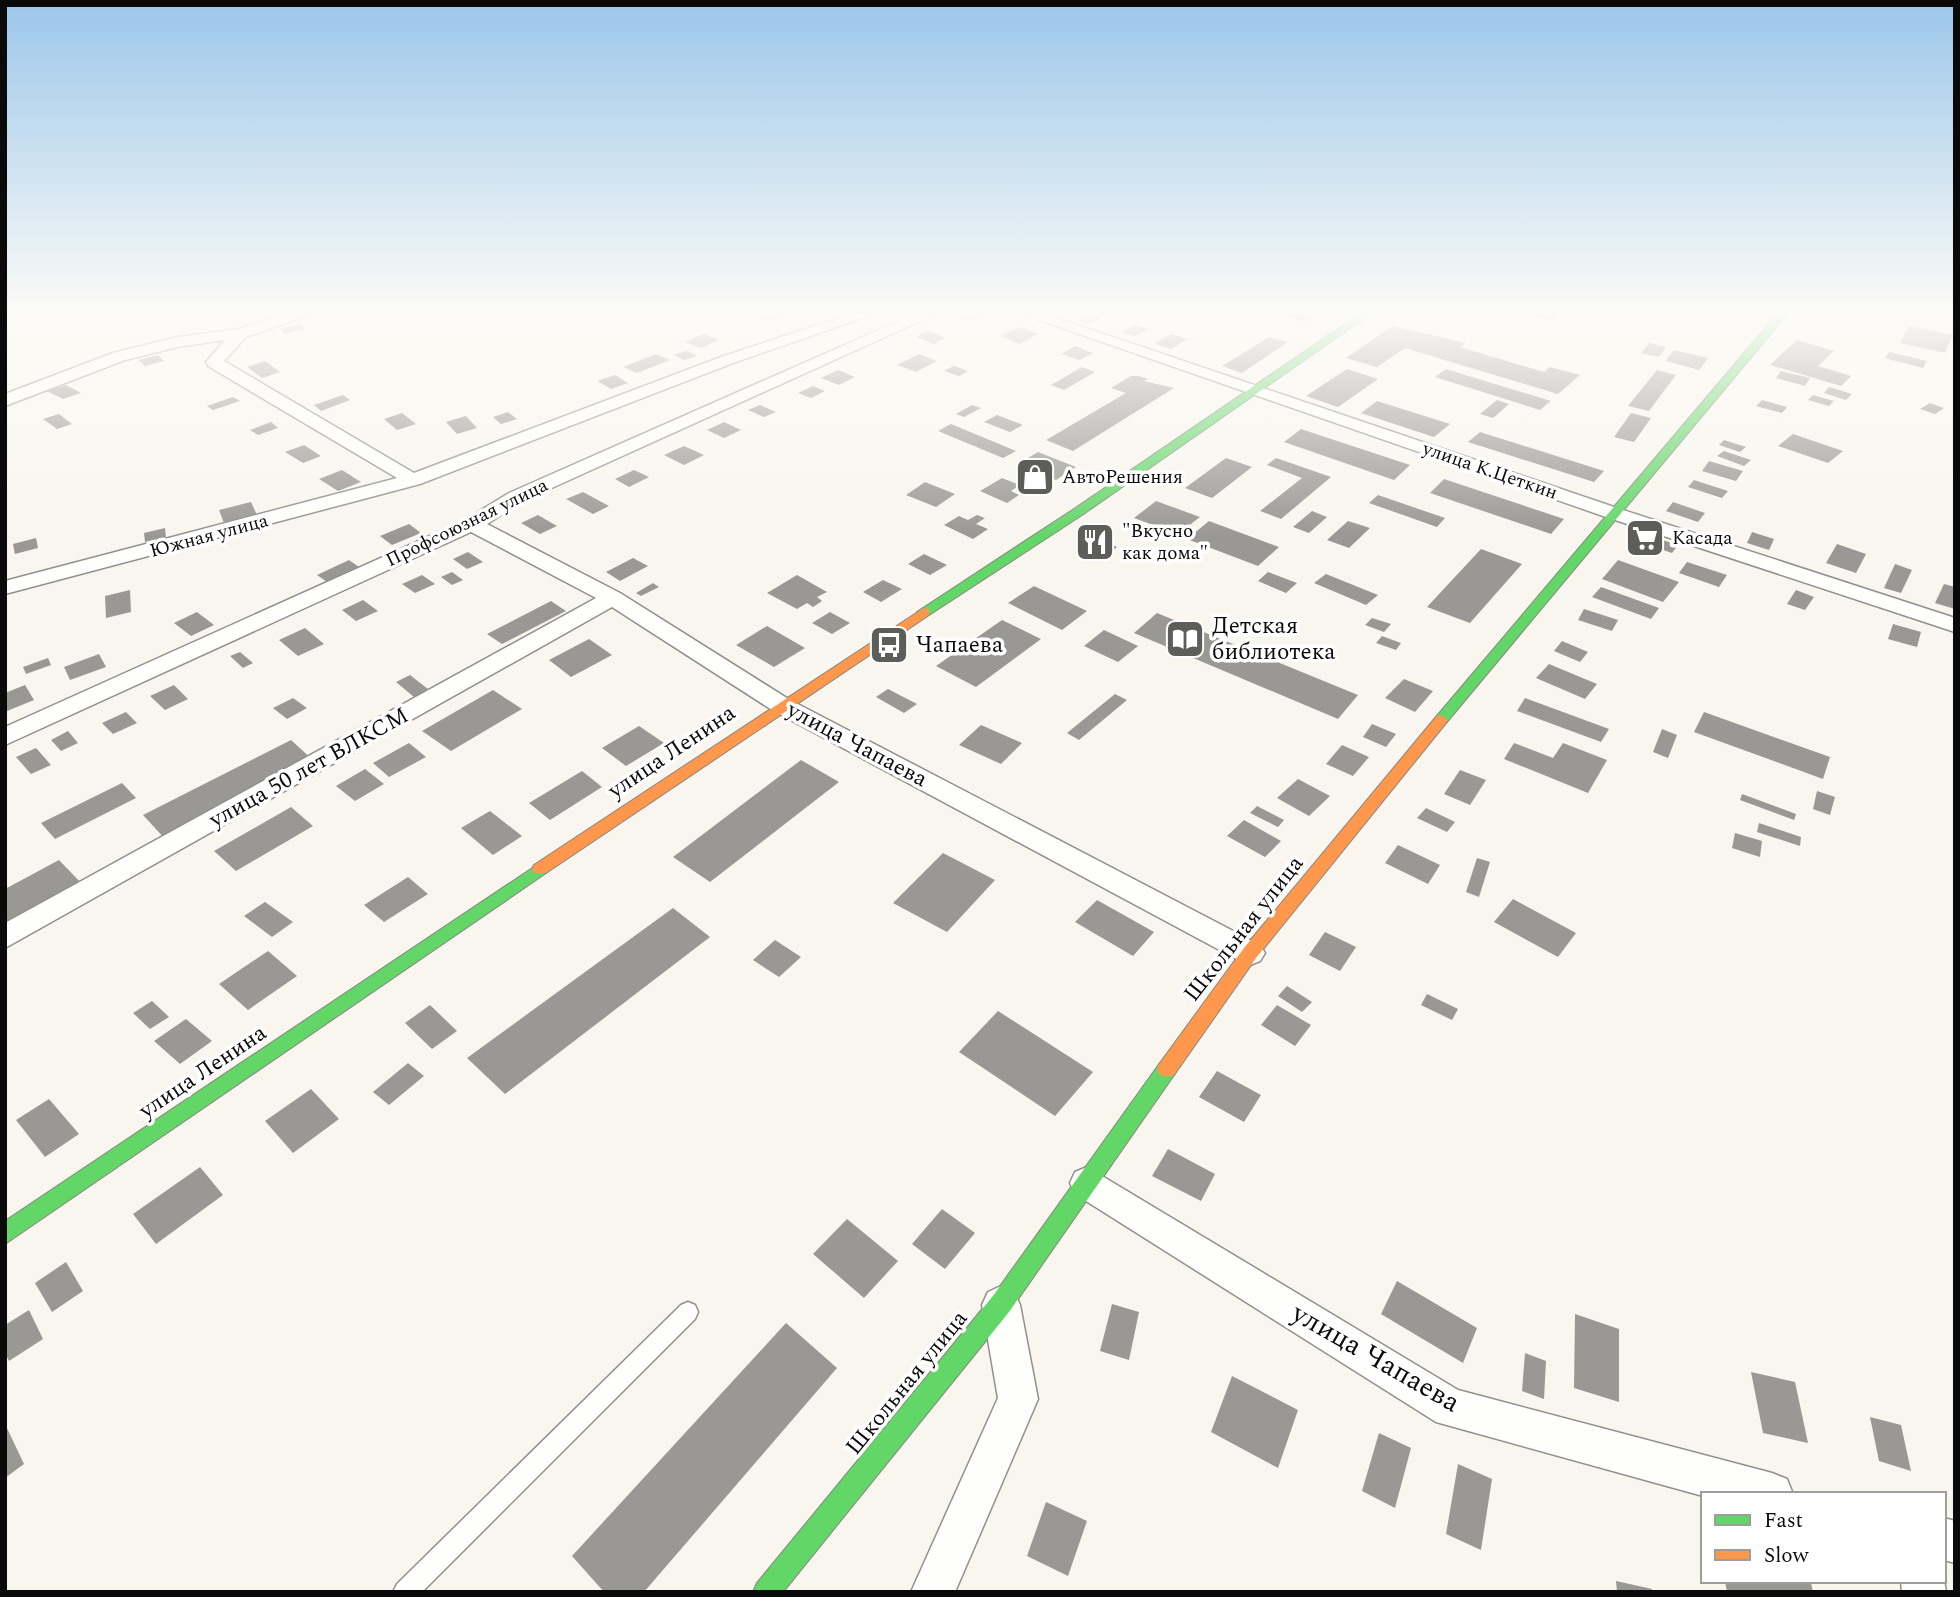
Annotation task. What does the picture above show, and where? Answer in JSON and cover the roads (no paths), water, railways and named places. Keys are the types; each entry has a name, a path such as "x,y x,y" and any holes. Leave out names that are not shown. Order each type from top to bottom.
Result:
{"street":[{"path":"5,401 33,388"},
{"path":"257,388 412,480 655,388"},
{"name":"Профсоюзная улица","path":"5,737 472,524 516,497 762,388"},
{"name":"улица К.Цеткин","path":"1246,388 1613,513 1955,625"},
{"name":"улица Ленина","path":"5,1234 781,705 1078,512 1257,388"},
{"name":"Школьная улица","path":"766,1592 1001,1304 1250,953 1720,388"},
{"name":"Южная улица","path":"5,588 412,480"},
{"name":"улица Чапаева","path":"472,524 612,598 781,705 1250,953"},
{"name":"улица 50 лет ВЛКСМ","path":"5,937 612,598"},
{"name":"улица Чапаева","path":"1087,1183 1450,1408 1765,1492"},
{"path":"933,1592 1017,1399 1001,1304"}],"lane":[{"path":"405,1592 688,1312"}],"place":[{"name":"АвтоРешения","path":"1035,477"},
{"name":"Касада","path":"1645,538"},
{"name":"\"Вкусно как дома\"","path":"1095,542"},
{"name":"Детская библиотека","path":"1185,639"},
{"name":"Чапаева","path":"889,645"}]}
